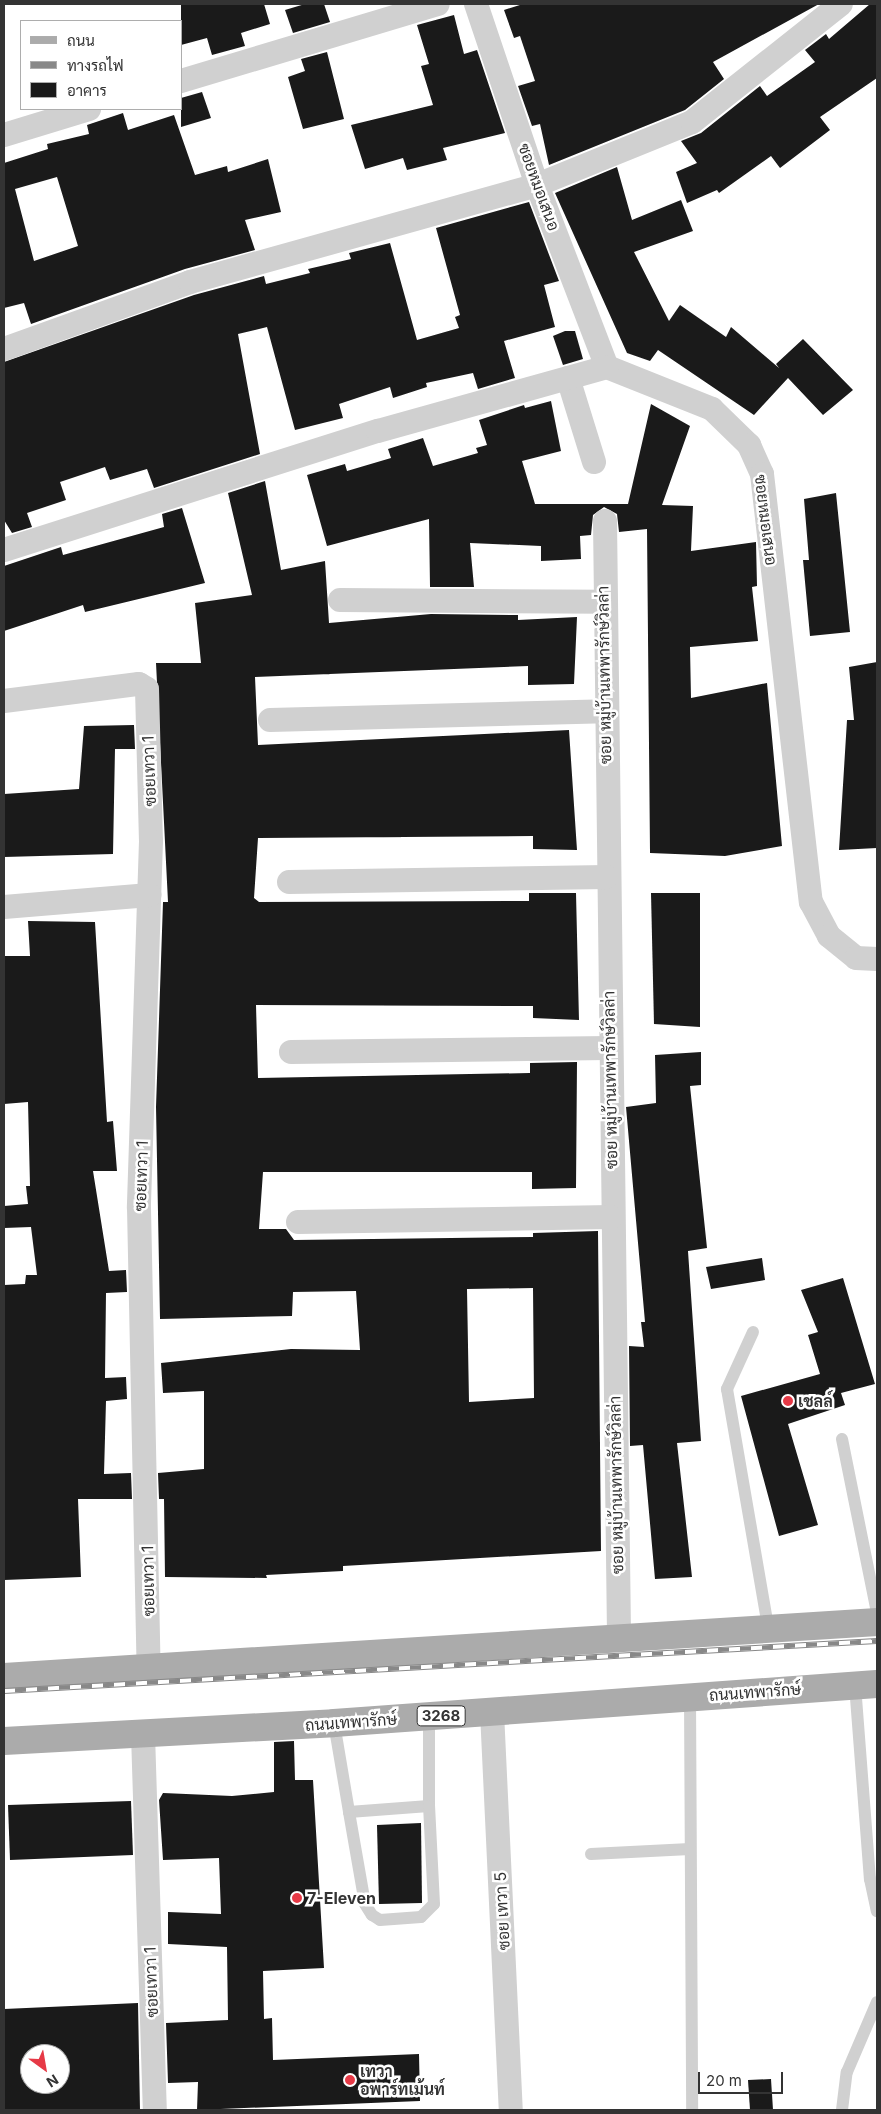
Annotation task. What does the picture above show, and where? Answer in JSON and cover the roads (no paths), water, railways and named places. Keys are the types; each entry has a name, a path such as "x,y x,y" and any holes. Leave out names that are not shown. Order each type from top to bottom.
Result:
{"main road":[{"path":"4,1677 769,1631 877,1622"},
{"name":"ถนนเทพารักษ์","path":"4,1741 429,1717 866,1684"}],"street":[{"path":"182,81 438,4"},
{"name":"ซอยหมอเสนอ","path":"476,4 537,185 607,367 712,409 749,445 762,474 811,902 829,936 856,958 877,959"},
{"path":"4,349 190,282 537,185 692,122 841,4"},
{"path":"4,135 86,110"},
{"path":"4,550 378,431 607,367"},
{"path":"568,378 594,462"},
{"name":"ซอย หมู่บ้านเทพารักษ์วิลล่า","path":"605,521 609,1048 619,1639"},
{"path":"340,600 605,602"},
{"name":"ซอยเทวา 1","path":"4,702 143,685 147,689 150,896 139,1208 149,1668"},
{"path":"270,720 605,711"},
{"path":"289,882 607,877"},
{"path":"4,907 150,896"},
{"path":"291,1052 609,1048"},
{"path":"298,1222 612,1218"},
{"name":"ซอย เทวา 5","path":"492,1712 511,2110"},
{"name":"ซอยเทวา 1","path":"143,1734 156,2110"}],"lane":[{"path":"753,1332 727,1389 769,1631"},
{"path":"842,1439 877,1612"},
{"path":"866,1684 870,1879 877,1911"},
{"path":"690,1696 692,2110"},
{"path":"334,1723 365,1904 372,1915 380,1920 421,1917 434,1904 429,1806 429,1717"},
{"path":"349,1812 429,1806"},
{"path":"591,1854 690,1850"},
{"path":"842,2110 847,2072 877,2002"}],"railway":[{"path":"4,1691 877,1641"}],"place":[{"name":"เชลล์","path":"788,1401"},
{"name":"7-Eleven","path":"297,1898"},
{"name":"เทวา อพาร์ทเม้นท์","path":"350,2080"}]}
